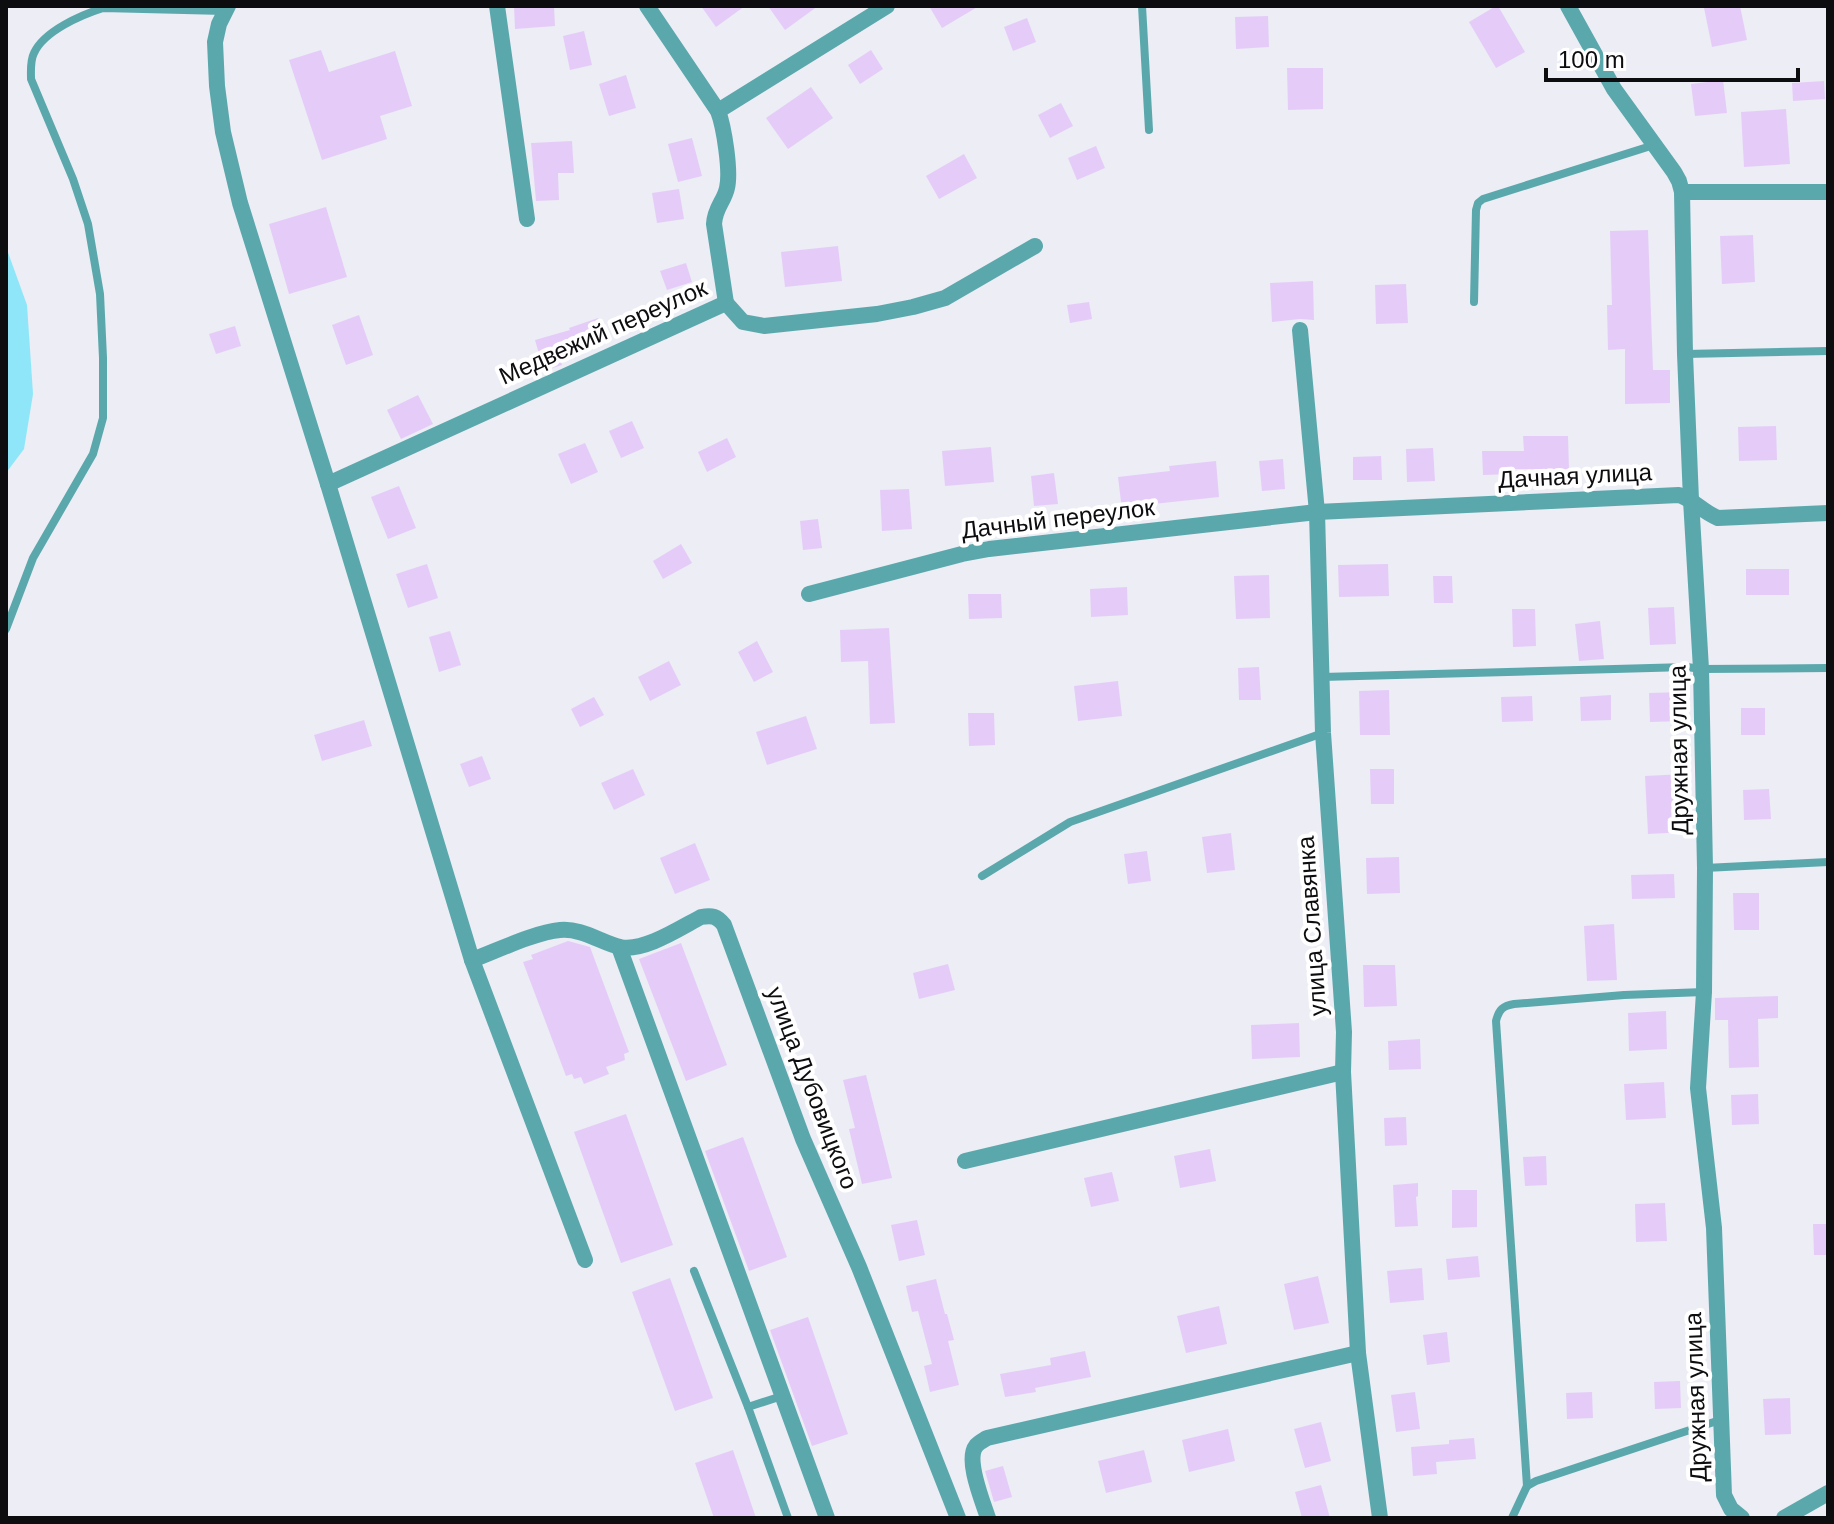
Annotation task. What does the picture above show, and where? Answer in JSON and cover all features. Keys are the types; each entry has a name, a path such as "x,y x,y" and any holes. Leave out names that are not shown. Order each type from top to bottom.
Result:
{"street":[{"path":"497,6 527,219"},
{"path":"647,6 718,111 723,125 728,179 727,190 715,212 714,224 726,303"},
{"path":"718,111 887,6"},
{"name":"Дружная улица","path":"1568,6 1614,89 1674,172 1682,192 1685,354 1701,669 1705,868 1704,992 1698,1088 1714,1228 1724,1495 1731,1509 1742,1518"},
{"path":"226,8 215,42 217,86 223,132 240,203 472,960 585,1260"},
{"path":"1682,192 1828,192"},
{"name":"Медвежий переулок","path":"328,484 726,303 743,322 764,326 877,314 945,298 1035,246"},
{"name":"улица Славянка","path":"1300,330 1317,512 1323,733 1344,1032 1343,1072 1358,1353 1380,1518"},
{"name":"Дачная улица","path":"1317,512 1679,495 1718,518 1828,513"},
{"name":"Дачный переулок","path":"809,594 989,549 1317,512"},
{"name":"улица Дубовицкого","path":"619,947 647,943 701,917 718,918 724,925 803,1139 859,1267 958,1518"},
{"path":"472,960 550,931 565,929 619,947 827,1518"},
{"path":"965,1161 1343,1072"},
{"path":"988,1518 972,1467 972,1454 977,1445 987,1438 1358,1353"},
{"path":"1784,1518 1828,1493"}],"lane":[{"path":"1142,6 1149,130"},
{"path":"6,629 33,558 93,454 103,418 100,294 88,224 73,179 31,79 34,53 57,29 103,8 226,8"},
{"path":"1474,302 1478,203 1654,145"},
{"path":"1685,354 1828,351"},
{"path":"1322,677 1687,667 1828,668"},
{"path":"982,876 1070,822 1323,733"},
{"path":"1705,868 1828,862"},
{"path":"1512,1518 1527,1486 1496,1021 1498,1011 1514,1004 1704,992"},
{"path":"694,1271 788,1518"},
{"path":"748,1407 782,1396"},
{"path":"1527,1486 1720,1420"}],"water":[{"path":"6,247 27,305 33,394 24,449 6,473"}],"building":[{"path":"514,6 554,6 555,26 515,29"},
{"path":"701,6 745,6 716,27"},
{"path":"768,6 818,6 785,30"},
{"path":"929,6 979,6 942,28"},
{"path":"1496,6 1525,52 1496,68 1469,22"},
{"path":"1740,6 1747,40 1712,47 1704,8"},
{"path":"1268,16 1269,47 1236,49 1235,17"},
{"path":"1027,18 1036,42 1013,51 1004,27"},
{"path":"584,31 592,65 570,70 563,36"},
{"path":"321,50 329,72 395,51 412,106 380,116 387,139 322,160 289,60"},
{"path":"871,50 883,69 860,84 848,65"},
{"path":"1287,68 1323,68 1323,109 1288,110"},
{"path":"626,75 636,108 609,116 599,84"},
{"path":"1723,80 1727,113 1695,116 1691,84"},
{"path":"1824,81 1825,99 1793,101 1792,83"},
{"path":"811,87 833,118 788,149 766,118"},
{"path":"1061,103 1073,126 1050,138 1038,115"},
{"path":"1786,109 1790,164 1744,167 1741,112"},
{"path":"692,138 702,176 678,182 668,144"},
{"path":"572,141 574,173 558,173 559,200 536,201 531,143"},
{"path":"1096,146 1105,168 1077,180 1068,158"},
{"path":"964,154 977,178 939,199 926,176"},
{"path":"679,189 684,219 657,223 652,193"},
{"path":"326,207 347,277 289,294 269,224"},
{"path":"1648,230 1653,370 1670,370 1670,403 1625,404 1625,349 1608,350 1607,305 1612,305 1610,231"},
{"path":"1753,235 1755,282 1722,284 1720,236"},
{"path":"838,246 842,281 785,287 781,252"},
{"path":"686,263 692,282 667,290 660,271"},
{"path":"1313,281 1314,320 1272,322 1270,283"},
{"path":"1406,284 1408,323 1376,324 1375,285"},
{"path":"1089,302 1092,319 1070,323 1067,305"},
{"path":"359,315 373,355 346,365 332,325"},
{"path":"598,318 605,341 559,355 562,365 544,371 535,340"},
{"path":"235,326 241,346 216,354 209,334"},
{"path":"418,395 433,424 401,439 387,410"},
{"path":"632,421 644,448 621,458 609,431"},
{"path":"1776,426 1777,460 1739,461 1738,427"},
{"path":"1523,436 1568,436 1569,469 1510,469 1511,474 1483,475 1482,451 1524,451"},
{"path":"727,438 736,457 707,472 698,452"},
{"path":"585,443 598,472 571,484 558,454"},
{"path":"991,447 994,482 945,486 942,451"},
{"path":"1433,448 1435,481 1407,482 1406,449"},
{"path":"1381,456 1382,480 1353,480 1353,457"},
{"path":"1283,459 1285,489 1262,491 1259,461"},
{"path":"1216,461 1219,497 1122,510 1118,477 1170,471 1169,466"},
{"path":"1054,473 1058,504 1034,506 1031,476"},
{"path":"399,486 416,528 388,539 371,497"},
{"path":"909,489 912,529 882,531 880,490"},
{"path":"818,519 822,548 803,550 800,521"},
{"path":"681,544 692,563 663,579 653,561"},
{"path":"427,564 438,598 408,608 396,574"},
{"path":"1388,564 1389,596 1339,597 1338,565"},
{"path":"1746,569 1789,569 1789,595 1746,595"},
{"path":"1269,575 1270,618 1236,619 1234,576"},
{"path":"1433,576 1452,576 1453,603 1434,603"},
{"path":"1127,587 1128,615 1091,617 1090,589"},
{"path":"968,594 1001,594 1002,618 969,619"},
{"path":"1674,607 1676,644 1650,645 1648,608"},
{"path":"1512,609 1535,609 1536,646 1513,647"},
{"path":"1600,621 1604,659 1579,661 1575,624"},
{"path":"889,628 895,723 870,724 868,661 841,662 840,630"},
{"path":"450,631 461,665 439,672 429,637"},
{"path":"757,641 773,672 754,682 738,652"},
{"path":"669,661 681,685 650,701 638,677"},
{"path":"1259,667 1261,700 1239,700 1238,668"},
{"path":"1118,681 1122,716 1078,721 1074,686"},
{"path":"1389,690 1390,735 1360,735 1359,691"},
{"path":"1684,692 1684,721 1650,722 1649,693"},
{"path":"1611,695 1611,720 1581,721 1580,697"},
{"path":"1532,696 1533,721 1502,722 1501,697"},
{"path":"594,697 604,715 580,727 571,709"},
{"path":"1741,708 1765,708 1765,735 1741,735"},
{"path":"968,713 994,713 995,745 969,746"},
{"path":"806,716 817,749 767,765 756,732"},
{"path":"364,720 372,746 322,761 314,735"},
{"path":"482,756 491,779 469,787 460,764"},
{"path":"633,769 645,795 614,810 601,783"},
{"path":"1370,769 1394,769 1394,804 1371,804"},
{"path":"1683,774 1686,832 1648,834 1645,776"},
{"path":"1769,789 1771,819 1744,820 1743,790"},
{"path":"1231,833 1235,870 1207,873 1202,837"},
{"path":"695,843 710,880 675,894 660,858"},
{"path":"1147,851 1151,881 1128,884 1124,854"},
{"path":"1399,857 1400,893 1367,894 1366,858"},
{"path":"1674,874 1675,898 1632,899 1631,875"},
{"path":"1733,893 1759,893 1759,930 1734,930"},
{"path":"1614,924 1617,980 1587,981 1584,926"},
{"path":"568,941 590,947 629,1052 624,1054 625,1060 606,1067 609,1074 584,1084 581,1077 574,1079 572,1074 566,1076 523,962 533,959 531,955"},
{"path":"681,943 727,1065 686,1081 639,959"},
{"path":"948,964 955,990 919,999 913,973"},
{"path":"1363,965 1395,965 1397,1006 1364,1007"},
{"path":"1778,996 1778,1018 1758,1019 1759,1067 1729,1068 1728,1020 1715,1020 1715,998"},
{"path":"1666,1011 1667,1049 1629,1051 1628,1013"},
{"path":"1299,1023 1300,1057 1252,1059 1251,1025"},
{"path":"1420,1039 1421,1069 1389,1070 1388,1041"},
{"path":"866,1075 892,1178 862,1184 849,1129 855,1128 843,1080"},
{"path":"1664,1082 1666,1118 1626,1120 1624,1084"},
{"path":"1758,1094 1759,1124 1732,1125 1731,1095"},
{"path":"626,1114 673,1245 621,1263 574,1132"},
{"path":"1406,1117 1407,1145 1385,1146 1384,1118"},
{"path":"743,1137 787,1257 749,1271 705,1151"},
{"path":"1210,1149 1216,1181 1180,1188 1174,1156"},
{"path":"1546,1156 1547,1185 1525,1186 1523,1157"},
{"path":"1112,1172 1119,1201 1091,1207 1084,1178"},
{"path":"1418,1183 1418,1226 1395,1227 1393,1185"},
{"path":"1452,1190 1477,1190 1477,1227 1452,1228"},
{"path":"1665,1203 1667,1241 1636,1242 1635,1204"},
{"path":"917,1220 925,1255 899,1261 891,1225"},
{"path":"1813,1224 1828,1224 1828,1255 1814,1255"},
{"path":"1478,1256 1480,1277 1448,1280 1446,1259"},
{"path":"1422,1268 1424,1300 1390,1303 1387,1271"},
{"path":"1318,1276 1329,1323 1294,1330 1284,1284"},
{"path":"670,1278 713,1398 675,1411 632,1292"},
{"path":"936,1279 954,1340 948,1341 959,1385 930,1392 924,1366 932,1364 918,1311 912,1312 906,1286"},
{"path":"1219,1306 1227,1344 1186,1353 1177,1316"},
{"path":"808,1317 848,1434 812,1446 770,1330"},
{"path":"1447,1332 1450,1362 1427,1365 1423,1335"},
{"path":"1085,1351 1091,1377 1005,1397 1000,1374 1051,1365 1050,1358"},
{"path":"1680,1381 1681,1408 1655,1409 1654,1382"},
{"path":"1415,1392 1420,1429 1396,1432 1391,1395"},
{"path":"1592,1392 1593,1418 1567,1419 1566,1393"},
{"path":"1790,1398 1791,1434 1765,1435 1763,1399"},
{"path":"1321,1422 1331,1461 1305,1468 1294,1429"},
{"path":"1228,1429 1235,1461 1189,1472 1182,1440"},
{"path":"1474,1438 1476,1459 1436,1462 1437,1474 1413,1476 1411,1447 1449,1444 1449,1440"},
{"path":"733,1450 756,1518 714,1518 695,1463"},
{"path":"1144,1450 1152,1482 1106,1493 1098,1461"},
{"path":"1003,1466 1012,1497 994,1502 985,1471"},
{"path":"1321,1485 1330,1518 1302,1518 1295,1492"}]}
